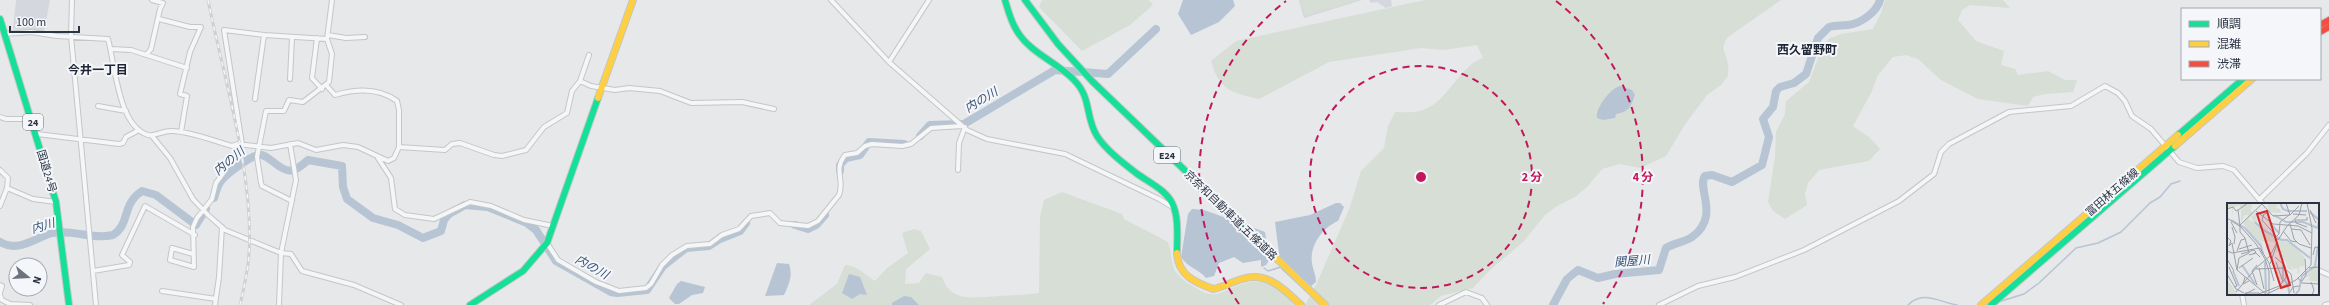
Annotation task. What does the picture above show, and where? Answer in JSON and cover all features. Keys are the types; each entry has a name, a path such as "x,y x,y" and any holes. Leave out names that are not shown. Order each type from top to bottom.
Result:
{"main road":[{"path":"470,305 522,274 535,263 547,243 633,0"},
{"path":"1005,0 1019,35 1030,46 1050,59 1080,86 1089,102 1094,130 1100,140 1125,165 1170,199 1174,208 1177,238 1176,262 1180,271 1190,281 1213,289 1246,277 1262,277 1276,282 1301,305"},
{"name":"京奈和自動車道;五條道路","path":"1025,0 1058,44 1114,103 1325,305"},
{"name":"国道24号","path":"0,19 3,33 37,134 56,202 68,305"},
{"name":"富田林五條線","path":"1991,305 2168,148 2242,80"},
{"name":"富田林五條線","path":"1981,305 2251,80"}],"street":[{"path":"72,0 72,36 80,138 96,305"},
{"path":"147,54 151,49 159,19 160,9 163,3 152,0"},
{"path":"292,201 262,186 258,154 266,112 284,111 289,100 303,102 322,89 329,82 332,54 327,37 332,0"},
{"path":"831,0 889,62 963,126 987,139 1065,154 1159,199 1174,208"},
{"path":"889,62 928,0"},
{"path":"159,19 190,27 201,27 190,52 180,94 187,96 181,132"},
{"path":"242,144 224,30 292,38 346,38 365,36"},
{"path":"3,33 31,32 108,38 118,93 126,112 139,130 152,136 203,211 222,228 281,253 291,254 302,271 354,285 401,305"},
{"path":"255,99 264,35"},
{"path":"290,79 292,38"},
{"path":"317,38 312,78 322,89"},
{"path":"111,49 131,50 187,68"},
{"path":"399,147 445,150 452,144 460,143 494,155 502,156 526,150 544,127 567,113 572,91 580,81 589,54"},
{"path":"580,81 602,87 660,91 691,103 742,102 774,109"},
{"path":"152,136 166,131 181,132 232,146 242,144 271,148 298,143 316,150 343,145 352,146 378,158 391,160 399,147 399,110 397,100 375,92 360,89 335,94 326,85"},
{"path":"1659,305 1698,286 1735,278 1804,250 1899,201 1934,174 1941,152 1949,144 2009,112 2071,106 2105,86 2118,93 2125,101 2132,116 2151,129 2175,158 2188,166 2223,166 2234,170 2262,203"},
{"path":"98,106 126,112"},
{"path":"0,117 6,119 32,118"},
{"path":"2260,199 2307,153 2329,125"},
{"path":"547,243 558,260 596,282 619,291 646,288 662,265 672,255 687,246 710,244 722,235 739,229 751,216 770,213 780,223 808,226 818,221 840,190 838,169 840,161 845,155 857,153 866,146 877,144 902,146 911,144 931,128 963,126"},
{"path":"958,170 959,143 963,126"},
{"path":"37,134 80,138 119,144 123,143 126,137 139,130"},
{"path":"279,305 281,253 295,187 295,171 290,144"},
{"path":"378,158 392,178 395,209 400,213 434,219 470,202 490,206 524,220 553,226"},
{"path":"0,170 8,178 8,188 0,206"},
{"path":"193,254 172,248 170,260 194,267 193,254 192,244 195,235 193,227 212,199 216,183 224,172"},
{"path":"8,188 33,198 56,202"},
{"path":"1159,199 1170,199"},
{"path":"93,271 129,266 130,262 122,255 145,206 195,235"},
{"path":"215,305 219,277 222,228"},
{"path":"2319,270 2329,275"},
{"path":"0,285 2,300 10,304 30,305"},
{"path":"162,291 216,299"},
{"path":"1439,305 1466,292 1482,298 1487,305"},
{"path":"2242,295 2244,305"},
{"path":"2325,305 2329,304"}],"shaded area":[{"path":"16,0 50,0 44,32 13,29"},
{"path":"1042,0 1149,0 1153,5 1130,25 1082,51 1039,7"},
{"path":"1299,0 1362,0 1304,18"},
{"path":"1300,0 1358,0 1305,16"},
{"path":"1369,0 1391,0 1392,6 1386,8 1377,2 1371,3"},
{"path":"1425,0 1781,0 1728,37 1725,41 1724,50 1728,66 1728,76 1721,85 1707,95 1686,123 1666,156 1640,168 1620,164 1602,169 1587,187 1575,197 1557,206 1545,215 1524,241 1489,271 1473,288 1441,296 1430,305 1305,305 1317,283 1350,207 1361,171 1384,148 1388,126 1395,112 1417,112 1430,107 1446,93 1459,76 1474,62 1483,58 1477,45 1444,50 1421,48 1329,62 1259,99 1241,95 1228,89 1218,78 1211,61 1236,41"},
{"path":"1885,0 2003,0 2010,8 1970,5 1962,10 1958,20 1976,41 2004,51 2001,65 2015,69 2018,75 2048,71 2065,80 2077,80 2073,92 2045,94 2033,97 2028,106 1978,99 1941,80 1918,59 1906,55 1893,57 1878,75 1871,93 1853,126 1870,138 1880,149 1869,161 1819,170 1808,183 1805,194 1807,205 1785,219 1773,211 1768,202 1775,157 1776,132 1785,114 1786,101 1809,82 1823,45 1830,38 1841,34 1873,29 1881,13"},
{"path":"1062,192 1122,214 1124,219 1168,242 1172,264 1175,271 1185,281 1203,292 1208,294 1217,294 1243,283 1260,282 1275,287 1295,305 809,305 837,284 845,265 854,267 875,281 886,269 908,253 902,233 914,229 921,231 930,249 906,269 905,284 919,283 926,273 942,277 946,286 952,292 966,297 974,298 1039,293 1040,217 1044,200"}],"water":[{"path":"1183,0 1233,0 1235,6 1219,22 1191,35 1178,14"},
{"path":"1620,86 1632,90 1635,95 1629,108 1624,112 1616,114 1615,118 1603,120 1597,118 1598,109 1604,99 1612,90"},
{"path":"1336,203 1340,203 1344,207 1338,221 1322,232 1315,244 1312,263 1316,282 1305,291 1281,269 1275,222 1310,215"},
{"path":"1192,209 1204,210 1265,232 1269,260 1266,265 1261,267 1261,260 1243,263 1234,257 1219,263 1214,276 1206,278 1200,272 1187,264 1181,257 1188,214"},
{"path":"777,263 789,264 791,272 789,284 784,295 765,296"},
{"path":"849,274 860,277 867,295 860,294 852,299 842,293"},
{"path":"681,281 705,287 703,293 692,295 679,304 675,304 669,298 677,284"},
{"path":"904,296 911,297 919,305 892,305 892,303"}],"waterway":[{"name":"関屋川","path":"1553,305 1567,279 1578,270 1598,278 1615,274 1659,270 1666,248 1692,237 1701,229 1705,220 1706,212 1703,188 1705,176 1712,175 1732,182 1762,165 1769,137 1763,119 1773,107 1776,91 1780,87 1794,83 1806,74 1818,38 1829,27 1853,24 1863,20 1872,13 1880,0"},
{"name":"内の川","path":"920,136 930,125 964,124 1055,70 1108,74 1156,29"},
{"name":"内の川","path":"840,171 840,165 846,158 860,155 869,142 904,144"},
{"name":"内の川","path":"214,198 218,185 221,181 234,169 257,155 267,157 282,168 290,171 298,168 308,160 342,166 343,187 347,199 373,218 398,225 423,238 441,231 444,220 449,214 465,205 488,207 527,223 536,230 556,261 611,292 617,293 647,290 663,266 686,248 709,246 720,239 740,231 746,223"},
{"path":"1998,302 2024,294 2039,283 2076,248 2098,243 2121,232 2150,203 2160,197 2171,184 2180,181"},
{"name":"内の川","path":"0,242 13,246 20,245 52,233 60,232 98,236 113,235 122,225 131,202 135,196 142,191 156,195 196,225 206,209"},
{"name":"内の川","path":"795,225 808,229 816,225 825,215"},
{"path":"1264,268 1268,271 1281,267"},
{"path":"1908,305 1919,298 1931,298 1957,305"}],"railway":[{"path":"208,0 236,127 247,192 249,254 247,273 240,305"}],"traffic: fast":[{"path":"1005,0 1013,24 1022,39 1060,68 1080,87 1084,94 1093,129 1101,141 1120,161 1157,187 1170,200 1176,216 1177,253"},
{"path":"1025,0 1058,44 1092,81 1249,232"},
{"path":"0,19 56,202 69,305"},
{"path":"2178,135 2242,80"},
{"path":"470,305 523,271 547,243 598,98"},
{"path":"1991,305 2175,146"}],"traffic: slow":[{"path":"598,98 633,0"},
{"path":"2175,146 2251,80"},
{"path":"1981,305 2178,135"},
{"path":"1249,232 1325,305"},
{"path":"1177,253 1180,267 1188,277 1213,289 1242,279 1259,277 1274,283 1301,305"}],"traffic: jam":[{"path":"2321,24 2329,20"},
{"path":"2321,31 2329,27"}],"district":[{"name":"西久留野町","path":"1807,50"},
{"name":"今井一丁目","path":"98,70"}],"water label":[{"name":"内川","path":"43,226"}]}
